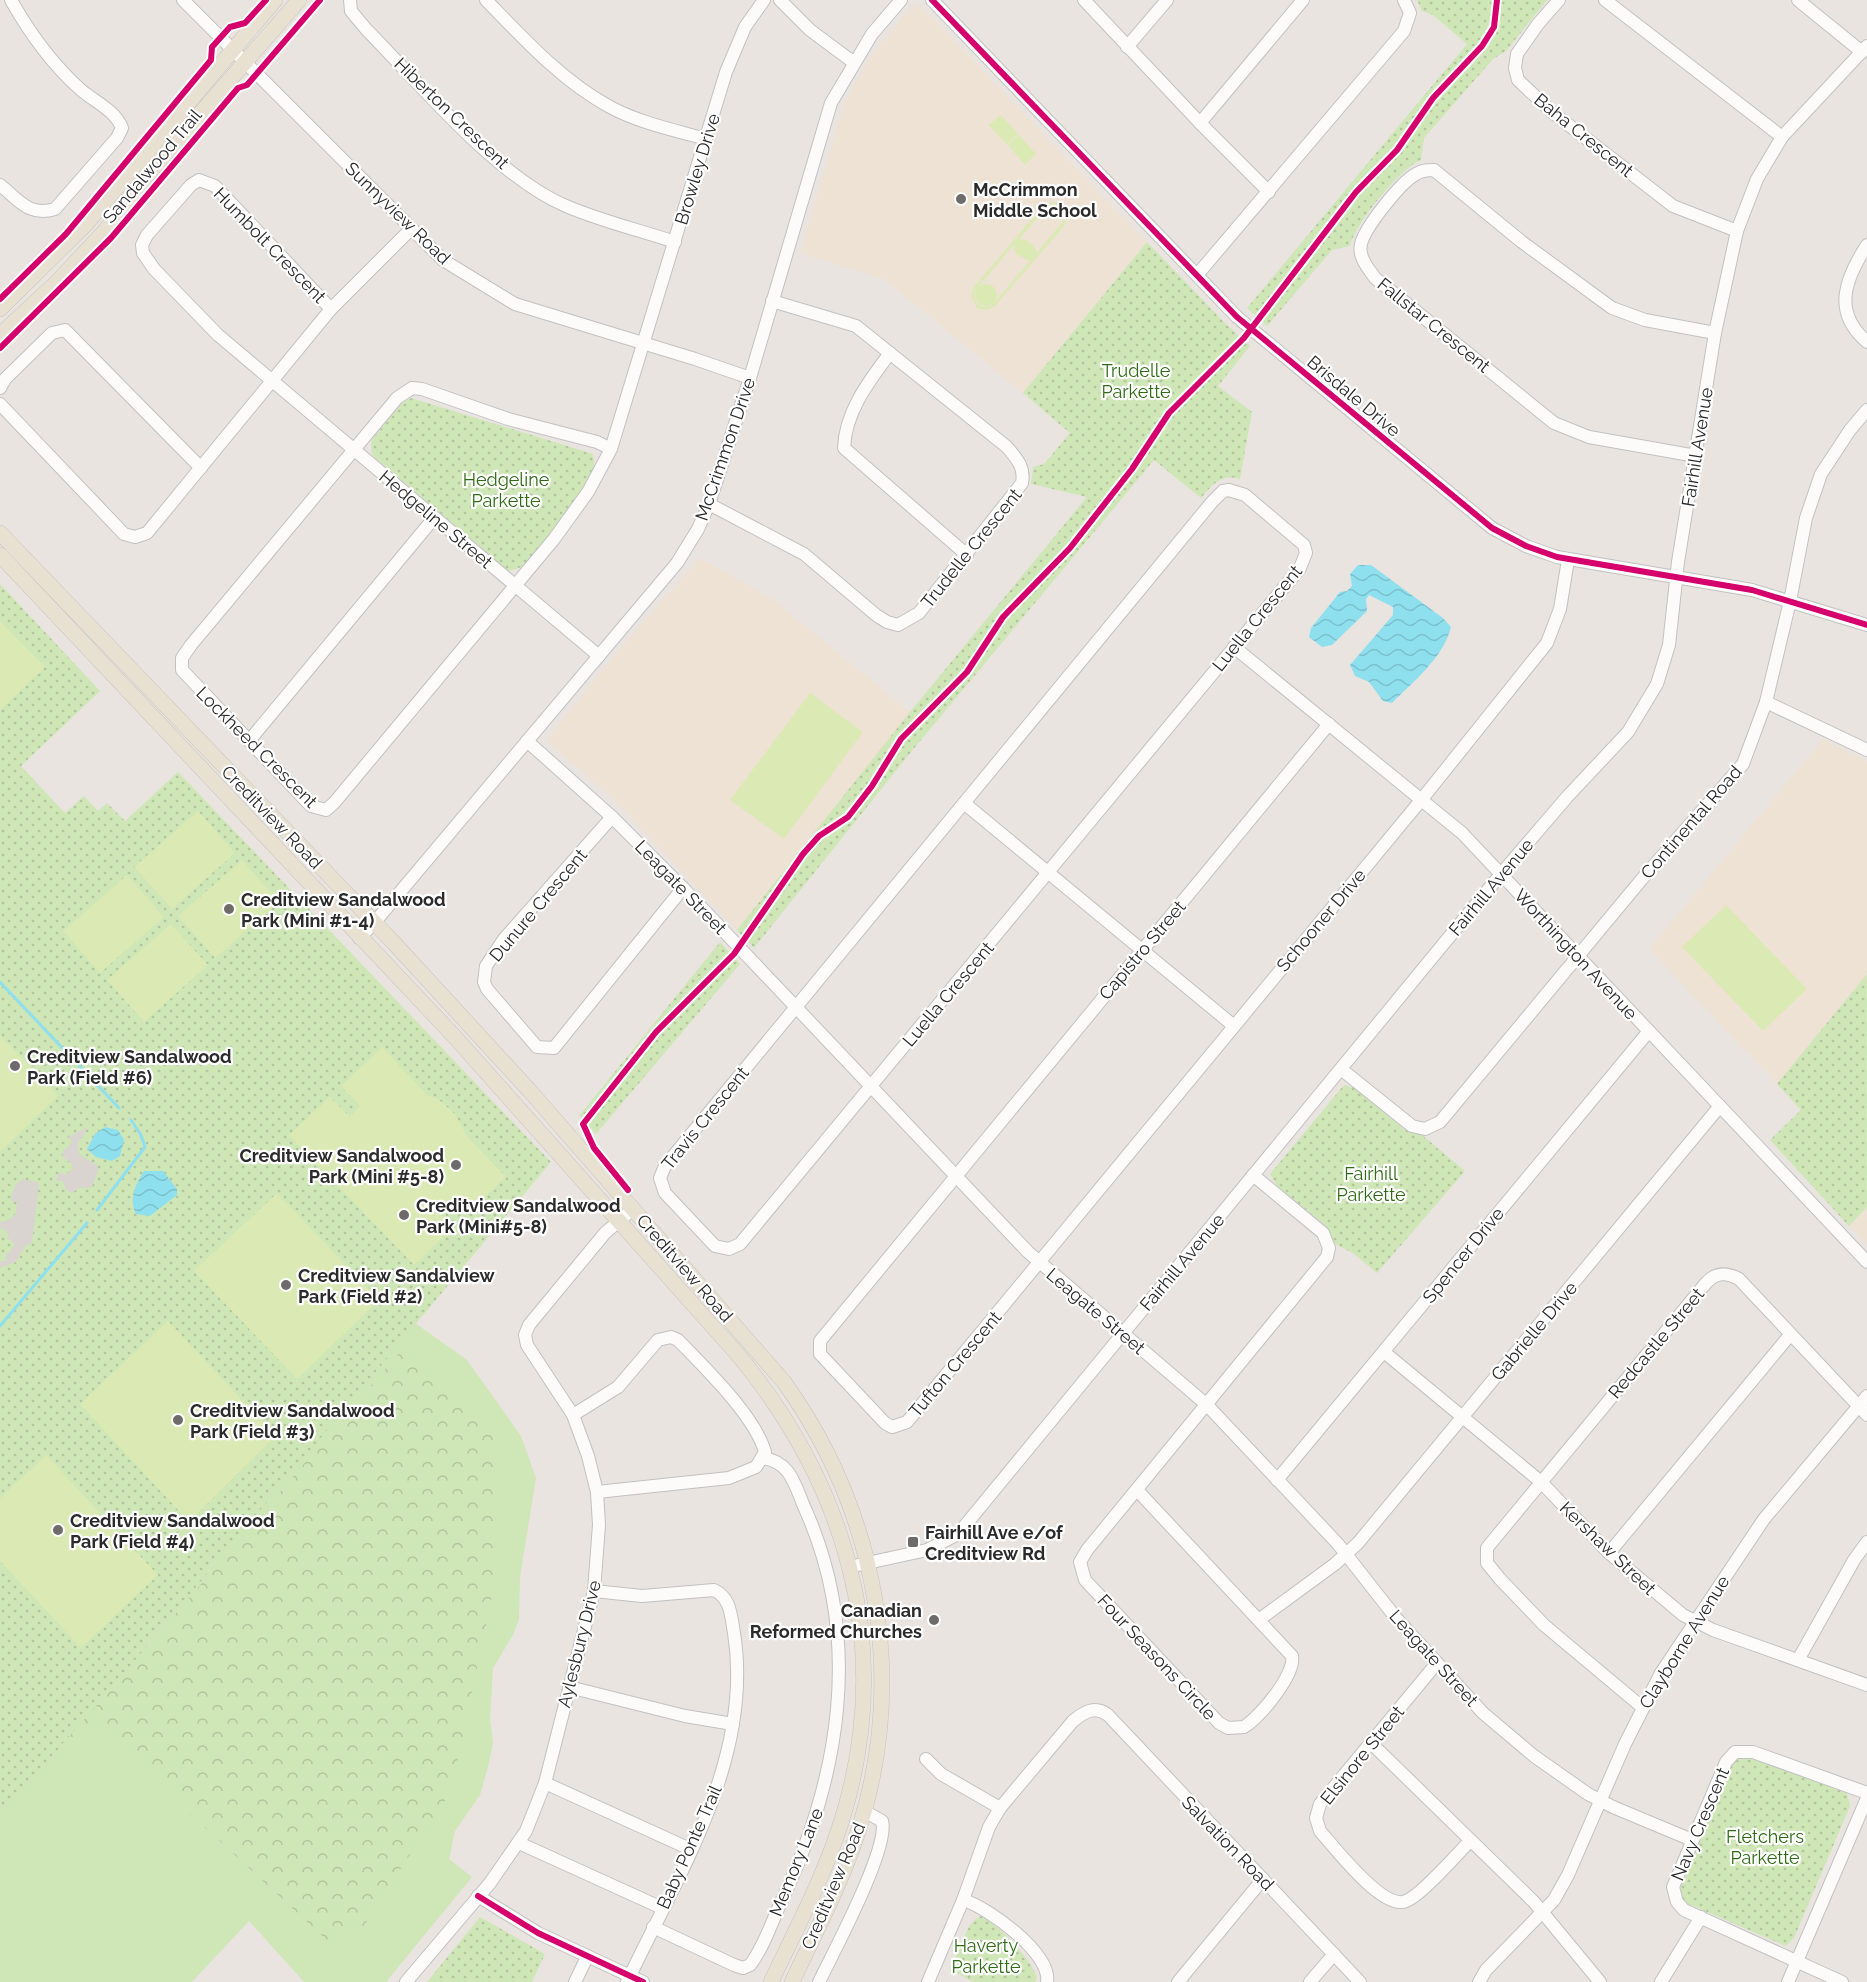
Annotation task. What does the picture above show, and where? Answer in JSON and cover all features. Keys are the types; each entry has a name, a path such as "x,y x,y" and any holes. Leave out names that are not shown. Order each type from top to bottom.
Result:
{"main road":[{"path":"0,309 53,260 275,0"},
{"path":"0,335 58,281 104,232 148,174 300,0"},
{"path":"53,260 58,268 58,281"},
{"name":"Creditview Road","path":"0,533 374,923 521,1082 794,1397 816,1431 852,1508 868,1563 879,1629 882,1682 877,1751 864,1811 843,1873 792,1982"},
{"name":"Creditview Road","path":"0,555 359,938 454,1036 739,1356 787,1419 826,1495 849,1567 860,1622 863,1663 862,1720 855,1767 834,1844 771,1982"}],"street":[{"path":"0,185 29,209 42,213 55,209 117,138 122,128 118,118 80,89 42,46 28,29 11,0"},
{"name":"Sunnyview Road","path":"183,0 442,260 515,304 750,378"},
{"name":"Hiberton Crescent","path":"350,0 351,11 366,29 490,155 528,184 565,206 675,242"},
{"path":"486,0 568,80 593,97 613,109 650,124 706,139"},
{"name":"Browley Drive","path":"514,585 554,539 588,492 610,449 726,72 745,27 764,0"},
{"path":"780,0 810,30 854,62"},
{"name":"McCrimmon Drive","path":"359,938 677,563 698,529 709,504 750,378 819,137 831,103 854,62 901,0"},
{"name":"Brisdale Drive","path":"932,0 1197,276 1251,329 1478,519 1515,542 1568,560 1722,583 1867,625"},
{"path":"1084,0 1200,123 1269,192"},
{"path":"1127,47 1167,0"},
{"path":"1200,123 1303,0"},
{"path":"1197,276 1404,32 1410,12 1404,0"},
{"name":"Baha Crescent","path":"1559,0 1538,24 1517,54 1515,68 1518,80 1552,112 1673,206 1737,231"},
{"path":"1605,0 1782,137"},
{"path":"1798,0 1864,49"},
{"name":"Fairhill Avenue","path":"849,1567 927,1550 958,1534 1501,874 1567,797 1628,732 1657,684 1669,645 1676,576 1715,333 1737,231 1757,179 1782,137 1864,49"},
{"name":"Fallstar Crescent","path":"1696,456 1589,437 1554,423 1375,278 1362,259 1361,245 1371,225 1407,180 1425,170 1434,170 1522,242 1612,308 1645,320 1715,333"},
{"name":"Humbolt Crescent","path":"274,381 218,335 154,269 143,253 142,245 147,235 191,185 199,180 206,181 215,186 331,309"},
{"path":"0,404 124,534 135,537 147,533 331,309 411,229"},
{"path":"1867,245 1857,261 1846,288 1844,309 1854,331 1867,342"},
{"name":"Trudelle Crescent","path":"709,504 804,554 876,615 887,622 898,625 919,613 1022,483 1023,470 1007,447 856,326 772,301"},
{"path":"0,388 5,379 52,333 65,330 201,468"},
{"path":"890,353 861,391 844,436 844,448 967,555"},
{"name":"Hedgeline Street","path":"274,381 599,656"},
{"path":"354,451 397,398 412,388 422,389 508,419 597,442 610,449"},
{"name":"Continental Road","path":"1341,1069 1412,1126 1425,1129 1435,1126 1579,957 1642,879 1743,764 1766,702 1790,601 1806,518 1821,474 1867,410"},
{"name":"Lockheed Crescent","path":"354,451 182,658 182,670 186,676 311,806 326,810 514,585"},
{"name":"Luella Crescent","path":"796,1006 1218,495 1229,490 1245,495 1298,540 1306,553 1291,579 871,1087"},
{"path":"249,741 434,518"},
{"name":"Schooner Drive","path":"1039,1263 1422,799 1547,643 1560,609 1568,560"},
{"name":"Worthington Avenue","path":"1234,647 1462,833 1867,1262"},
{"path":"1766,702 1867,750"},
{"name":"Capistro Street","path":"956,1177 1329,724"},
{"name":"Leagate Street","path":"527,741 612,817 683,888 1039,1263 1207,1405 1347,1554 1396,1618 1483,1713 1519,1744 1601,1800 1692,1840"},
{"path":"964,803 1234,1026"},
{"name":"Dunure Crescent","path":"612,817 504,939 486,966 484,982 487,989 537,1047 554,1048 683,888"},
{"name":"Travis Crescent","path":"796,1006 665,1166 660,1178 665,1193 715,1246 729,1249 740,1244 871,1087"},
{"name":"Spencer Drive","path":"1277,1480 1649,1031"},
{"name":"Gabrielle Drive","path":"1260,1619 1347,1554 1720,1107"},
{"name":"Four Seasons Circle","path":"1137,1490 1290,1652 1293,1660 1291,1671 1247,1725 1239,1728 1225,1727 1082,1574 1080,1562 1087,1550 1323,1264 1329,1248 1323,1233 1253,1175"},
{"name":"Tufton Crescent","path":"956,1177 820,1341 820,1354 885,1423 892,1427 907,1422 1039,1263"},
{"name":"Aylesbury Drive","path":"406,1982 519,1843 545,1783 594,1591 599,1553 597,1491 588,1456 573,1415 527,1345 525,1335 529,1325 605,1233 633,1209"},
{"name":"Redcastle Street","path":"1541,1482 1711,1277 1724,1274 1739,1279 1790,1335 1864,1405"},
{"path":"1609,1553 1790,1335"},
{"path":"573,1415 618,1387 658,1340 675,1338 716,1381 744,1416 763,1446 763,1458 756,1467 729,1478 597,1491"},
{"name":"Kershaw Street","path":"1384,1352 1541,1482 1609,1553 1683,1615 1696,1622 1867,1685"},
{"name":"Clayborne Avenue","path":"1479,1982 1486,1970 1554,1900 1568,1875 1642,1707 1764,1519 1864,1405"},
{"name":"Memory Lane","path":"653,1927 734,1965 743,1968 750,1965 808,1842 826,1785 837,1718 839,1683 836,1629 828,1581 811,1524 787,1469 778,1461 763,1458"},
{"path":"1541,1482 1487,1548 1487,1563 1544,1625 1642,1707"},
{"path":"1798,1660 1848,1569 1867,1542"},
{"name":"Baby Ponte Trail","path":"594,1591 642,1596 703,1589 714,1590 723,1594 729,1606 736,1647 737,1679 733,1724 723,1770 690,1849 628,1979"},
{"name":"Elsinore Street","path":"1437,1663 1320,1804 1316,1822 1320,1831 1382,1897 1397,1903 1413,1898 1470,1841"},
{"path":"569,1687 685,1716 733,1724"},
{"name":"Salvation Road","path":"1000,1808 1072,1721 1083,1713 1093,1710 1103,1711 1360,1982"},
{"path":"1371,1743 1543,1913 1600,1982"},
{"name":"Navy Crescent","path":"1842,1982 1679,1905 1673,1892 1674,1883 1726,1762 1735,1752 1753,1752 1867,1793"},
{"path":"926,1759 941,1774 1000,1808 988,1827 963,1899 928,1982"},
{"path":"545,1783 690,1849"},
{"path":"1788,1982 1867,1798"},
{"path":"819,1982 858,1901 884,1833 882,1821 864,1811"},
{"path":"519,1843 662,1908"},
{"path":"1178,1982 1263,1879"},
{"path":"478,1896 538,1933 628,1979 643,1982"},
{"path":"963,1899 988,1910 1040,1957 1048,1975 1047,1982"},
{"path":"1661,1982 1701,1917"},
{"path":"1310,1982 1334,1954"},
{"path":"575,1982 587,1957"}],"shaded area":[{"name":"McCrimmon Middle School","path":"911,7 922,7 1147,242 1023,393 884,279 800,253 845,101 873,53"},
{"path":"700,558 771,598 910,712 737,930 610,796 548,742 549,737 616,653"},
{"path":"1823,739 1867,762 1867,974 1777,1084 1649,949"},
{"path":"88,1127 78,1144 78,1150 80,1155 97,1165 98,1170 92,1187 79,1188 72,1193 66,1190 63,1181 56,1181 59,1172 65,1175 73,1169 71,1163 63,1157 62,1152 72,1143 70,1138 66,1138"},
{"path":"23,1179 39,1183 32,1243 25,1246 16,1262 0,1268 0,1261 6,1261 6,1255 15,1245 8,1238 8,1232 0,1228 0,1222 10,1220 16,1213 17,1202 13,1202 11,1197 16,1184"},
{"path":"1867,1207 1867,1244 1849,1226"}],"green space":[{"path":"1417,0 1547,0 1506,51 1493,59 1424,138 1421,160 1402,174 1369,211 1350,246 1332,250 1267,326 1247,308 1467,44 1433,15 1422,11"},
{"path":"1001,115 1018,134 1007,145 989,125"},
{"path":"1019,135 1036,154 1025,165 1008,145"},
{"path":"1054,202 1065,209 1067,218 1064,226 995,306 987,310 977,308 971,296 974,287 1042,207","holes":["1048,206 1059,207 1064,213 1064,220 1037,253 1030,243 1019,239","1013,245 1016,254 1030,261 992,305 981,306 976,302 975,291"]},
{"name":"Trudelle Parkette","path":"1147,242 1250,346 1218,386 1252,412 1240,479 1222,479 1201,498 1154,460 911,752 754,948 737,930 910,712 1087,497 1031,484 1033,467 1044,464 1070,433 1023,393"},
{"path":"986,284 994,287 997,295 994,303 986,306 978,303 975,295 978,287"},
{"name":"Hedgeline Parkette","path":"411,398 593,454 595,469 574,506 522,567 509,571 372,455 371,441 401,404"},
{"path":"0,584 100,691 21,766 65,813 84,796 98,811 107,803 125,821 178,772 551,1162 100,1702 0,1813"},
{"path":"0,621 45,667 0,710"},
{"path":"810,693 863,732 784,839 730,800"},
{"name":"Creditview Sandalwood Park (Mini #1-4)","path":"198,811 235,853 172,909 134,867"},
{"name":"Creditview Sandalwood Park (Mini #1-4)","path":"242,860 279,902 215,958 178,916"},
{"path":"127,875 164,917 100,973 63,931"},
{"path":"1726,905 1807,989 1763,1031 1682,947"},
{"name":"Creditview Sandalwood Park (Mini #1-4)","path":"171,924 208,965 144,1022 107,980"},
{"path":"720,942 740,964 596,1134 579,1116"},
{"path":"1867,974 1867,1207 1849,1226 1770,1140 1801,1110 1777,1084"},
{"name":"Creditview Sandalwood Park (Field #6)","path":"0,1035 58,1096 0,1152"},
{"path":"382,1047 427,1095 438,1099 455,1114 467,1136 506,1177 465,1215 452,1202 440,1212 454,1227 414,1265 289,1135 330,1097 350,1117 360,1106 341,1086"},
{"name":"Fairhill Parkette","path":"1344,1085 1355,1088 1404,1129 1422,1135 1465,1171 1377,1273 1354,1254 1335,1244 1325,1225 1277,1186 1270,1174"},
{"name":"Creditview Sandalview Park (Field #2)","path":"277,1193 379,1300 297,1379 194,1271"},
{"name":"Creditview Sandalwood Park (Field #3)","path":"168,1321 276,1436 189,1522 80,1404"},
{"path":"415,1323 467,1360 521,1436 536,1478 520,1577 519,1619 513,1635 493,1668 490,1719 493,1743 489,1763 480,1795 455,1831 449,1859 472,1877 386,1982 304,1982 249,1921 192,1982 0,1982 0,1813 100,1702"},
{"path":"404,1347 495,1424 494,1587 451,1791 363,1927 330,1943 102,1732 90,1732 0,1816 0,1668 100,1702"},
{"name":"Creditview Sandalwood Park (Field #4)","path":"46,1455 158,1575 81,1648 0,1561 0,1498"},
{"name":"Fletchers Parkette","path":"1750,1757 1847,1793 1850,1806 1794,1938 1786,1946 1684,1902 1679,1891 1732,1765 1739,1758"},
{"name":"Haverty Parkette","path":"980,1916 996,1926 1021,1952 1034,1970 1037,1978 1035,1982 973,1982 950,1969 970,1924"},
{"path":"480,1917 545,1954 532,1982 427,1982"}],"water":[{"path":"1358,565 1371,565 1443,618 1451,627 1435,659 1392,703 1383,701 1369,682 1355,676 1350,665 1393,615 1393,607 1369,595 1366,599 1367,611 1332,645 1322,647 1309,637 1311,628 1340,592 1347,591 1352,586 1350,574"},
{"path":"105,1127 118,1130 124,1140 120,1156 112,1161 96,1157 87,1149 95,1134"},
{"path":"144,1171 163,1171 177,1189 177,1195 150,1216 136,1214 133,1202 136,1186"}],"waterway":[{"path":"0,982 119,1108"},
{"path":"97,1210 145,1147 141,1135 131,1120"},
{"path":"0,1326 87,1223"}],"cycle path":[{"name":"Sandalwood Trail","path":"0,299 66,234 211,60 212,47 230,27 245,23 266,0"},
{"name":"Sandalwood Trail","path":"0,348 111,238 238,88 247,85 320,0"},
{"path":"932,0 1237,317 1492,528 1526,546 1557,557 1752,590 1867,625"},
{"path":"628,1190 594,1148 583,1124 656,1032 734,954 803,854 819,836 848,817 872,786 901,739 967,672 1003,617 1070,548 1132,469 1169,413 1244,338 1356,192 1397,150 1433,98 1482,46 1494,27 1497,0"},
{"path":"478,1896 538,1933 643,1982"}],"place":[{"name":"McCrimmon Middle School","path":"961,199"},
{"name":"Creditview Sandalwood Park (Mini #1-4)","path":"229,909"},
{"name":"Creditview Sandalwood Park (Field #6)","path":"15,1066"},
{"name":"Creditview Sandalwood Park (Mini #5-8)","path":"456,1165"},
{"name":"Creditview Sandalwood Park (Mini#5-8)","path":"404,1215"},
{"name":"Creditview Sandalview Park (Field #2)","path":"286,1285"},
{"name":"Creditview Sandalwood Park (Field #3)","path":"178,1420"},
{"name":"Creditview Sandalwood Park (Field #4)","path":"58,1530"},
{"name":"Fairhill Ave e/of Creditview Rd","path":"913,1542"},
{"name":"Canadian Reformed Churches","path":"934,1620"}]}
